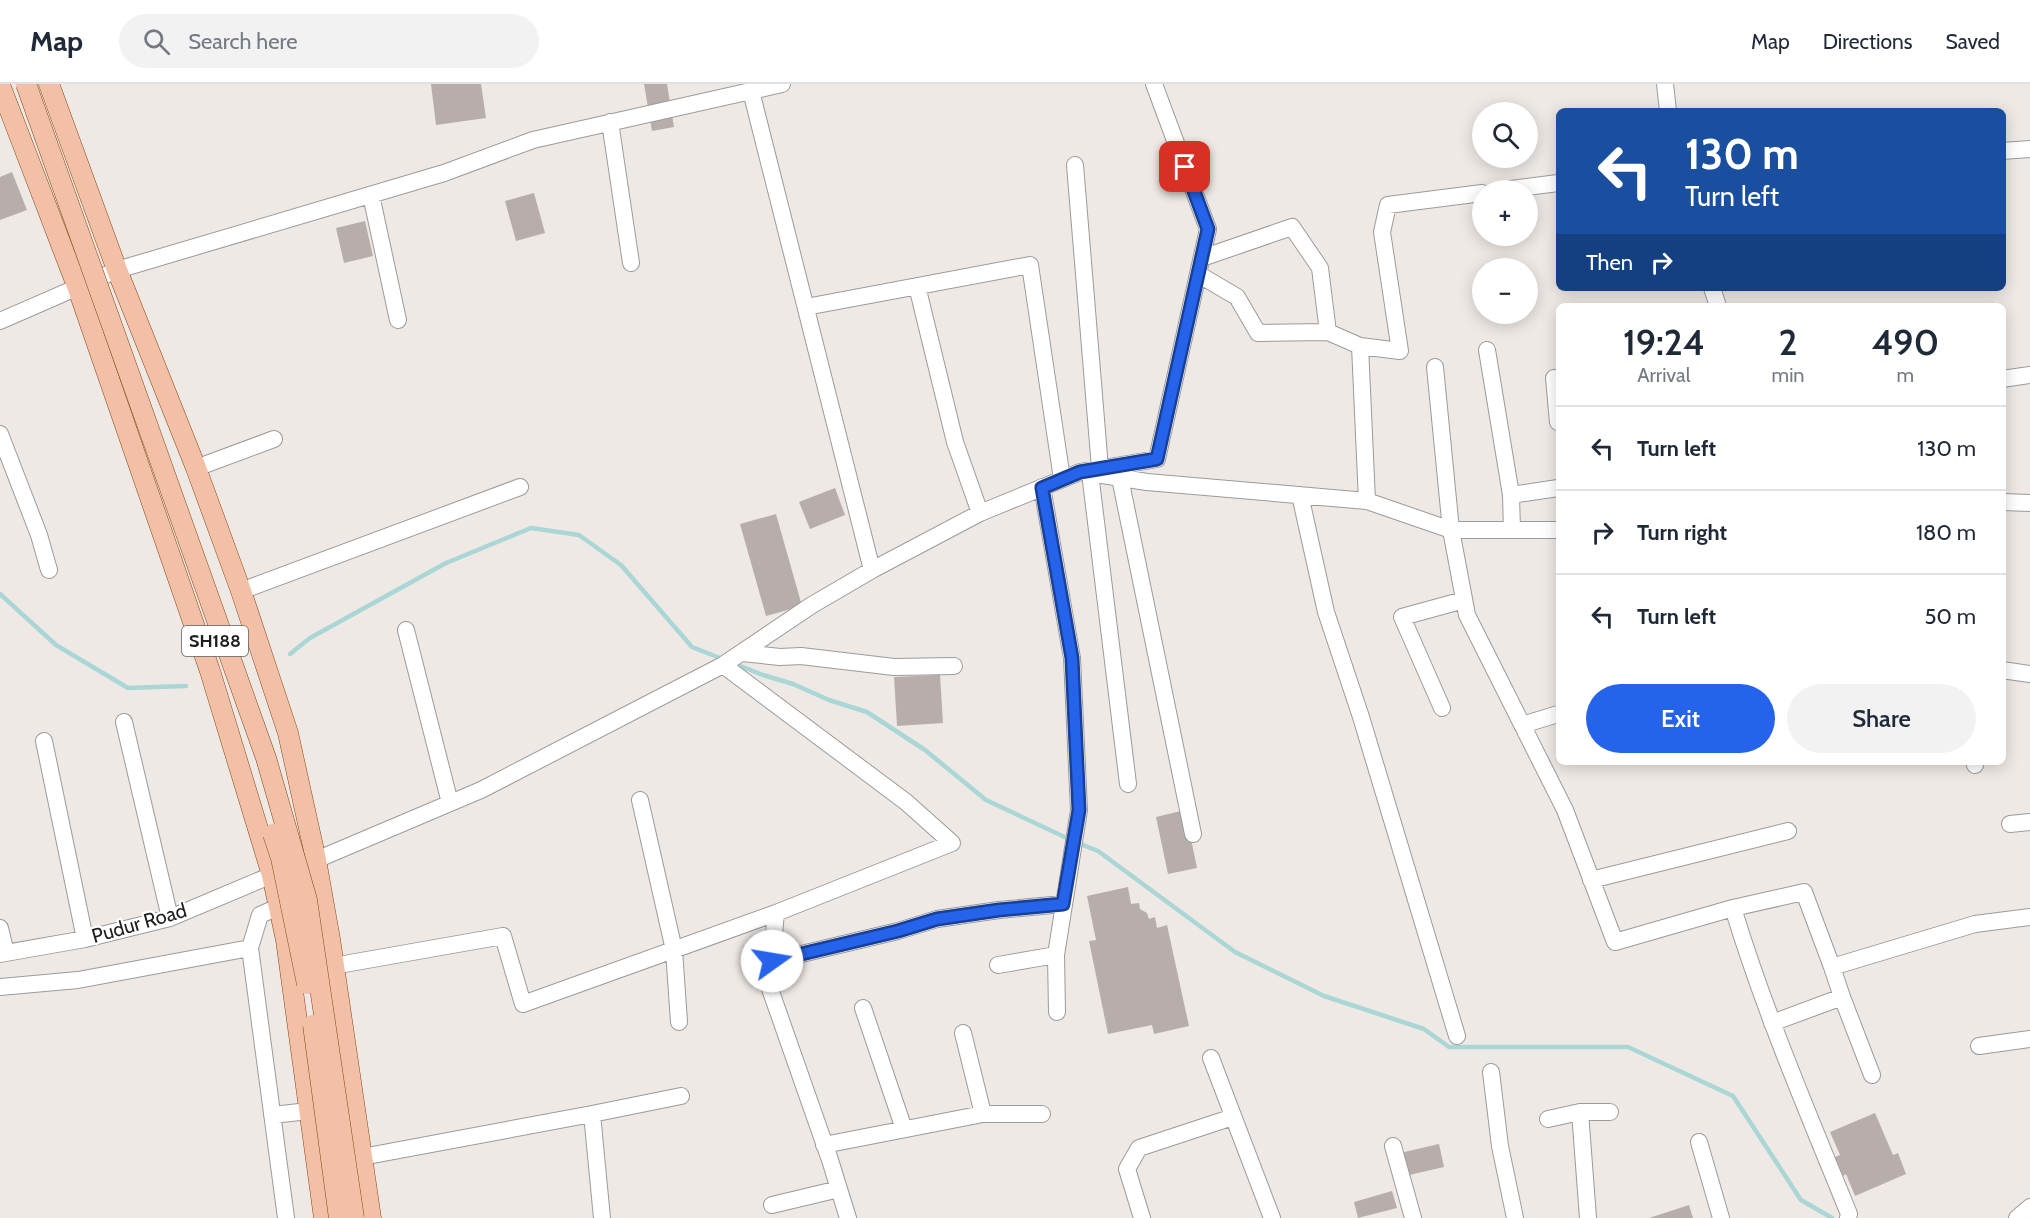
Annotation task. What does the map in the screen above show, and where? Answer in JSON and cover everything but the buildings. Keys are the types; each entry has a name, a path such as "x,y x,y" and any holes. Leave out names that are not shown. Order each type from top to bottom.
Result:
{"main road":[{"name":"SH188","path":"14,84 125,399 204,608 235,700 277,847 305,973 339,1218"},
{"path":"26,84 266,758 304,889 344,1140 354,1218"},
{"name":"SH188","path":"49,84 117,270 196,468 241,591 288,733 316,860 330,939 362,1156"},
{"name":"SH188","path":"0,85 77,286 210,671 272,875 286,940 309,1111"},
{"path":"272,875 316,860"},
{"path":"309,1111 324,1218"},
{"path":"362,1156 371,1218"}],"street":[{"path":"0,321 117,270 444,173 532,140 782,84"},
{"path":"316,860 481,790 731,660 812,605 872,570 980,513 1062,479 1090,471 1157,459 1208,229 1154,84"},
{"path":"1665,84 1668,108"},
{"path":"756,88 806,307 872,570"},
{"path":"610,122 631,263"},
{"path":"2006,151 2030,149"},
{"path":"1075,165 1090,471 1128,784"},
{"path":"1538,186 1556,183"},
{"path":"1200,266 1237,297 1258,333 1328,332 1360,346 1400,351 1382,232 1388,205 1472,194"},
{"path":"371,195 398,320"},
{"path":"1200,266 1292,227 1320,268 1328,332"},
{"path":"806,307 1030,265 1062,479"},
{"path":"917,286 955,442 980,513"},
{"path":"1360,346 1367,501"},
{"path":"1487,350 1511,495 1512,530"},
{"path":"1435,367 1451,530 1467,615 1565,810 1615,942 1733,908 1804,892 1872,1076"},
{"path":"2006,378 2030,375"},
{"path":"1554,378 1556,400"},
{"path":"0,434 39,535 49,570"},
{"path":"196,468 274,439"},
{"path":"1090,471 1147,482 1367,501 1451,530 1556,530"},
{"path":"1120,478 1193,834"},
{"path":"241,591 520,487"},
{"path":"1042,488 1072,658 1079,810 1056,955 1057,1012"},
{"path":"1511,495 1556,488"},
{"path":"1300,495 1326,612 1361,717 1457,1036"},
{"path":"2006,502 2030,503"},
{"path":"1442,708 1402,617 1464,600"},
{"path":"406,630 450,802"},
{"path":"731,660 801,656 894,667 954,666"},
{"path":"333,966 503,936 523,1004 777,913 952,843 906,802 731,660"},
{"path":"2006,671 2030,674"},
{"path":"1522,725 1556,715"},
{"path":"124,722 170,918"},
{"path":"44,741 85,939"},
{"path":"640,800 674,950 679,1022"},
{"path":"2010,824 2030,822"},
{"path":"1591,880 1788,831"},
{"name":"Pudur Road","path":"3,953 85,939 170,918 272,875"},
{"path":"772,961 898,931 937,919 1063,904"},
{"path":"280,906 260,915 250,948 286,1218"},
{"path":"1733,908 1772,1023 1849,1214 1848,1218"},
{"path":"777,913 769,986 848,1218"},
{"path":"1832,967 1976,924 2030,917"},
{"path":"0,928 3,953"},
{"path":"0,987 78,980 250,948"},
{"path":"998,965 1056,955"},
{"path":"1772,1023 1842,998"},
{"path":"863,1008 904,1129"},
{"path":"963,1033 983,1114"},
{"path":"1979,1046 2030,1039"},
{"path":"1211,1058 1272,1218"},
{"path":"1491,1072 1500,1146 1515,1218"},
{"path":"362,1156 681,1096"},
{"path":"272,1115 309,1111"},
{"path":"1548,1119 1580,1112 1610,1112"},
{"path":"1580,1112 1588,1218"},
{"path":"592,1114 602,1218"},
{"path":"824,1144 983,1114 1042,1114"},
{"path":"1142,1218 1127,1169 1139,1148 1233,1117"},
{"path":"1699,1142 1721,1218"},
{"path":"1393,1146 1413,1218"},
{"path":"772,1205 839,1189"},
{"path":"2017,1218 2030,1207"}],"waterway":[{"path":"290,654 310,638 446,563 531,528 579,535 621,565 692,647 725,660"},
{"path":"0,594 56,645 128,688 186,686"},
{"path":"733,663 867,712 925,750 986,800 1071,840"},
{"path":"1078,843 1098,851 1235,952 1324,996 1424,1029 1449,1047 1628,1047 1733,1096 1801,1200 1832,1218"}],"route":[{"path":"772,961 898,931 937,919 1063,904 1079,810 1072,658 1042,488 1080,472 1157,459 1208,229 1185,167"}]}
